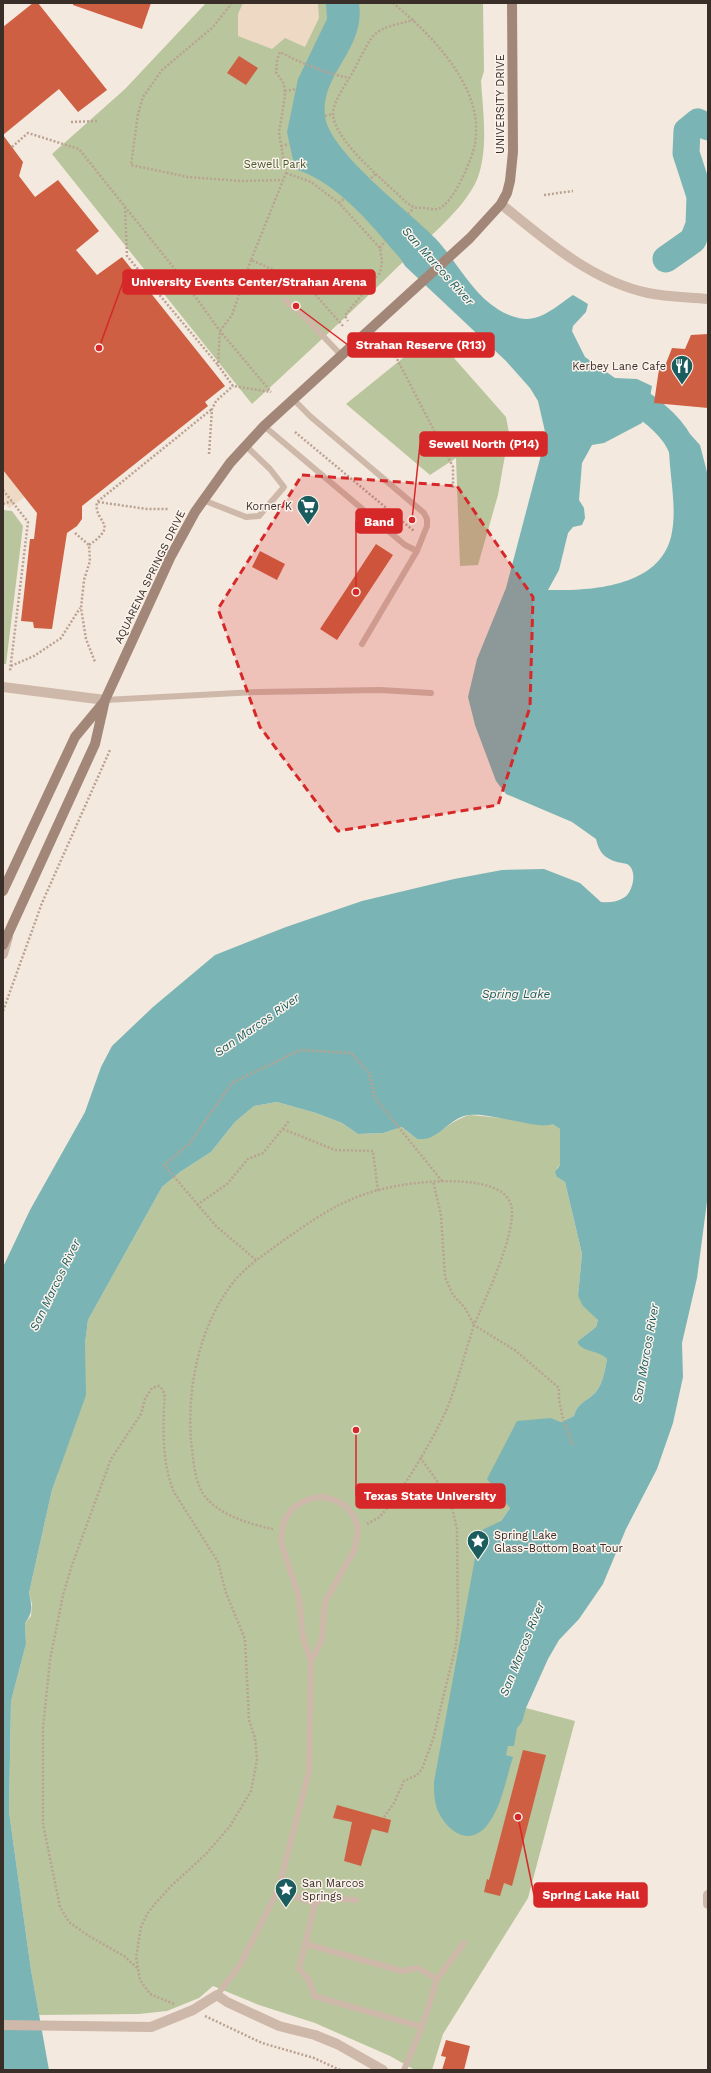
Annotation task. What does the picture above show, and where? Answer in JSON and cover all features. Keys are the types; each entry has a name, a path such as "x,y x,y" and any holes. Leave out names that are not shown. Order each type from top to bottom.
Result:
{"main road":[{"name":"UNIVERSITY DRIVE","path":"501,204 510,181 513,152 512,3"},
{"name":"AQUARENA SPRINGS DRIVE","path":"3,946 95,744 105,700 170,556 203,500 230,463 264,426 470,238 501,204"},
{"name":"AQUARENA SPRINGS DRIVE","path":"3,891 75,737 105,700"}],"street":[{"path":"501,204 567,255 606,278 647,293 708,299"},
{"path":"3,687 105,700"},
{"path":"3,954 12,928"},
{"path":"708,1895 708,1904"},
{"path":"3,2025 151,2027 193,2010 217,1995 227,2002 279,2026 315,2035 337,2044 383,2070"}],"lane":[{"path":"285,300 305,317 341,355"},
{"path":"294,399 311,417 424,513 427,519 427,526 417,551 362,644"},
{"path":"264,426 405,545 417,551"},
{"path":"203,500 246,517 259,516 284,487 270,469 246,446"},
{"path":"105,700 266,692 380,690 431,693"},
{"path":"217,1995 240,1966 278,1890 308,1772 311,1662 303,1638 299,1597 282,1542 282,1530 285,1519 292,1509 302,1502 313,1498 325,1498 342,1504 354,1517 358,1528 355,1549 326,1602 322,1639 311,1662"},
{"path":"278,1890 316,1904"},
{"path":"356,1900 324,1898 316,1904 299,1969 309,1980 314,1996 422,2027"},
{"path":"306,1944 402,1971 418,1968 437,1979"},
{"path":"404,2070 422,2027 437,1979 464,1944"}],"path":[{"path":"232,3 213,27 162,70 143,98 138,114 131,165 188,177 241,181 283,180"},
{"path":"393,3 414,20 451,63 469,94 476,117 475,144 461,180 445,204 438,209 414,208 346,144 337,128 333,114 339,97 372,35 383,27 414,20"},
{"path":"218,365 220,331 232,315 251,260 286,173 279,133 285,91 284,84 276,72 277,60 280,52 302,63 330,74 350,78"},
{"path":"285,91 296,88"},
{"path":"325,116 333,114"},
{"path":"71,122 97,121"},
{"path":"12,147 28,133 79,148 181,277 220,331 271,392 233,386 218,365 127,256 125,207"},
{"path":"281,146 289,144"},
{"path":"286,173 311,182 339,203 380,248 382,261 380,273 346,314 345,316 348,320"},
{"path":"371,178 376,173"},
{"path":"544,195 573,192"},
{"path":"339,203 345,198"},
{"path":"408,214 414,208"},
{"path":"380,248 385,241"},
{"path":"251,260 297,280 313,292 343,326"},
{"path":"141,273 242,284"},
{"path":"388,346 397,359 453,466 453,489"},
{"path":"209,454 212,409 216,401 233,386"},
{"path":"89,545 100,538 105,531 104,521 96,508 97,502 212,409"},
{"path":"295,432 411,529 423,536"},
{"path":"3,490 28,522 10,671"},
{"path":"3,504 12,501"},
{"path":"97,502 147,509 169,509"},
{"path":"75,533 89,545 90,561 84,580 81,608 86,638 95,662"},
{"path":"11,666 34,656 61,638 81,608"},
{"path":"3,1011 42,903 110,750"},
{"path":"256,1260 216,1226 164,1165 189,1144 232,1083 300,1050 352,1053 369,1073 375,1098 443,1182"},
{"path":"197,1205 227,1184 248,1160 263,1153 289,1121"},
{"path":"283,1128 335,1150 373,1151 378,1191"},
{"path":"434,1181 441,1215 445,1277 453,1295 465,1308 474,1325 516,1351 559,1388 559,1400 563,1419 573,1446"},
{"path":"282,1530 246,1522 211,1503 201,1491 192,1454 190,1410 192,1386 201,1349 214,1313 224,1296 243,1272 256,1260 330,1211 351,1199 378,1191 434,1181 487,1185 498,1190 509,1199 512,1207 513,1218 498,1269 474,1325 450,1403 420,1457 398,1492 378,1518 358,1528"},
{"path":"137,1968 124,1956 89,1936 69,1922 60,1907 44,1824 43,1728 50,1660 63,1595 72,1565 110,1459 141,1414 152,1388 160,1386 163,1389 165,1397 163,1437 169,1481 174,1492 218,1562 226,1593 245,1639 249,1720 255,1738 257,1760 251,1791 230,1826 206,1854 170,1887 147,1914 141,1927 137,1948 137,1968 140,1980 150,1994 193,2010 262,2043 314,2058 340,2070"},
{"path":"384,1817 394,1803 404,1781 417,1775 422,1769 434,1739 456,1645 458,1623 457,1529 449,1498 420,1457"}],"highlighted area":[{"path":"302,475 457,486 533,597 530,707 498,805 338,831 260,727 218,609"}],"green space":[{"name":"Sewell Park","path":"206,3 483,3 484,71 481,81 484,116 484,140 482,163 474,185 458,208 437,230 252,404 52,154 125,89"},
{"path":"424,341 439,341 506,417 509,433 498,495 478,565 460,566 456,458 430,475 346,404"},
{"path":"3,510 12,511 23,526 6,664 3,664"},
{"path":"277,1102 316,1113 342,1123 358,1134 383,1133 402,1127 417,1139 431,1136 463,1117 470,1115 553,1123 560,1129 560,1165 557,1168 557,1177 565,1182 582,1254 578,1296 598,1320 596,1327 578,1341 578,1344 597,1352 607,1359 603,1377 598,1389 592,1396 580,1405 574,1416 561,1422 550,1418 510,1508 501,1521 526,1708 575,1721 528,1898 443,2034 432,2070 415,2070 390,2056 315,2023 259,2005 213,1986 199,1998 167,2011 139,2014 39,2015 31,1970 9,1812 11,1701 26,1644 25,1623 31,1616 32,1604 29,1593 52,1490 58,1473 85,1344 88,1320 162,1187 180,1172 211,1152 235,1122 254,1106"}],"shaded area":[{"path":"243,3 316,3 318,4 319,18 305,47 285,38 272,49 238,36 238,14"},
{"path":"3,470 25,497 9,508 3,500"}],"water":[{"name":"Spring Lake","path":"326,3 359,3 359,20 356,34 335,74 325,101 325,116 330,130 340,146 372,180 435,238 472,286 489,303 502,312 512,316 522,319 532,319 550,311 573,295 588,304 586,312 573,326 572,331 585,357 615,378 637,379 652,386 648,408 642,423 604,443 592,445 582,463 579,500 584,508 585,518 582,525 573,527 568,533 559,570 548,590 604,587 623,582 640,575 655,564 666,550 672,532 674,511 669,446 690,434 700,445 708,476 708,1194 697,1278 682,1343 683,1377 673,1423 657,1469 626,1529 603,1584 579,1619 559,1640 548,1659 526,1708 522,1722 517,1728 514,1746 508,1746 506,1755 513,1757 497,1809 488,1824 481,1831 474,1835 467,1836 460,1834 447,1824 437,1809 434,1782 480,1531 501,1521 510,1508 487,1479 517,1421 551,1418 561,1422 574,1416 580,1405 592,1396 598,1389 603,1377 607,1359 600,1354 581,1347 578,1344 578,1341 596,1327 598,1320 583,1306 578,1296 582,1254 565,1182 557,1177 555,1172 560,1165 560,1129 553,1124 537,1125 489,1116 469,1115 463,1116 426,1139 417,1139 402,1127 383,1133 358,1134 342,1123 316,1113 277,1102 254,1106 235,1122 211,1152 180,1172 162,1187 88,1320 85,1344 86,1395 52,1490 29,1593 31,1609 25,1623 26,1644 11,1701 9,1812 31,1970 49,2070 3,2070 3,1267 30,1210 85,1112 101,1067 112,1046 153,1007 215,955 286,927 362,901 454,879 502,870 544,869 580,883 601,902 610,902 625,897 632,886 633,880 632,871 627,864 617,862 605,856 599,848 596,839 572,822 506,794 496,781 475,725 468,697 477,659 506,588 546,436 538,401 530,388 506,361 405,266 400,258 353,206 326,184 295,169 287,132 298,79 327,19"}],"building":[{"path":"33,3 38,3 107,90 78,112 59,89 3,135 3,27"},
{"path":"73,3 151,3 142,29 73,5"},
{"path":"239,56 258,68 246,85 227,73"},
{"path":"3,135 23,162 19,176 35,197 58,180 99,231 76,250 97,275 122,257 225,386 205,402 208,406 82,506 82,519 77,526 67,533 52,629 34,628 33,622 21,621 30,539 34,539 37,513 3,470"},
{"name":"Kerbey Lane Cafe","path":"708,334 708,408 654,403 659,369 665,366 672,348 685,349 691,335"},
{"path":"376,544 393,555 337,640 320,629"},
{"path":"260,551 285,564 277,580 252,567"},
{"path":"523,1750 546,1755 512,1886 504,1883 500,1896 484,1892 487,1879 489,1880"},
{"path":"337,1805 391,1820 388,1833 372,1829 361,1866 344,1861 352,1822 333,1818"},
{"path":"446,2040 470,2046 464,2070 442,2070 446,2057 441,2056"}],"waterway":[{"path":"666,259 693,240 699,225 700,196 686,153 687,131 698,122 708,127"},
{"name":"San Marcos River","path":"614,397 641,403 670,428 679,442 685,456 689,475"}],"place":[{"name":"Strahan Reserve (R13)","path":"296,306"},
{"name":"University Events Center/Strahan Arena","path":"99,348"},
{"name":"Kerbey Lane Cafe","path":"682,386"},
{"name":"Sewell North (P14)","path":"412,520"},
{"name":"Korner K","path":"308,526"},
{"name":"Band","path":"356,592"},
{"name":"Texas State University","path":"356,1430"},
{"name":"Spring Lake Glass-Bottom Boat Tour","path":"478,1560"},
{"name":"Spring Lake Hall","path":"518,1817"},
{"name":"San Marcos Springs","path":"286,1908"}]}
